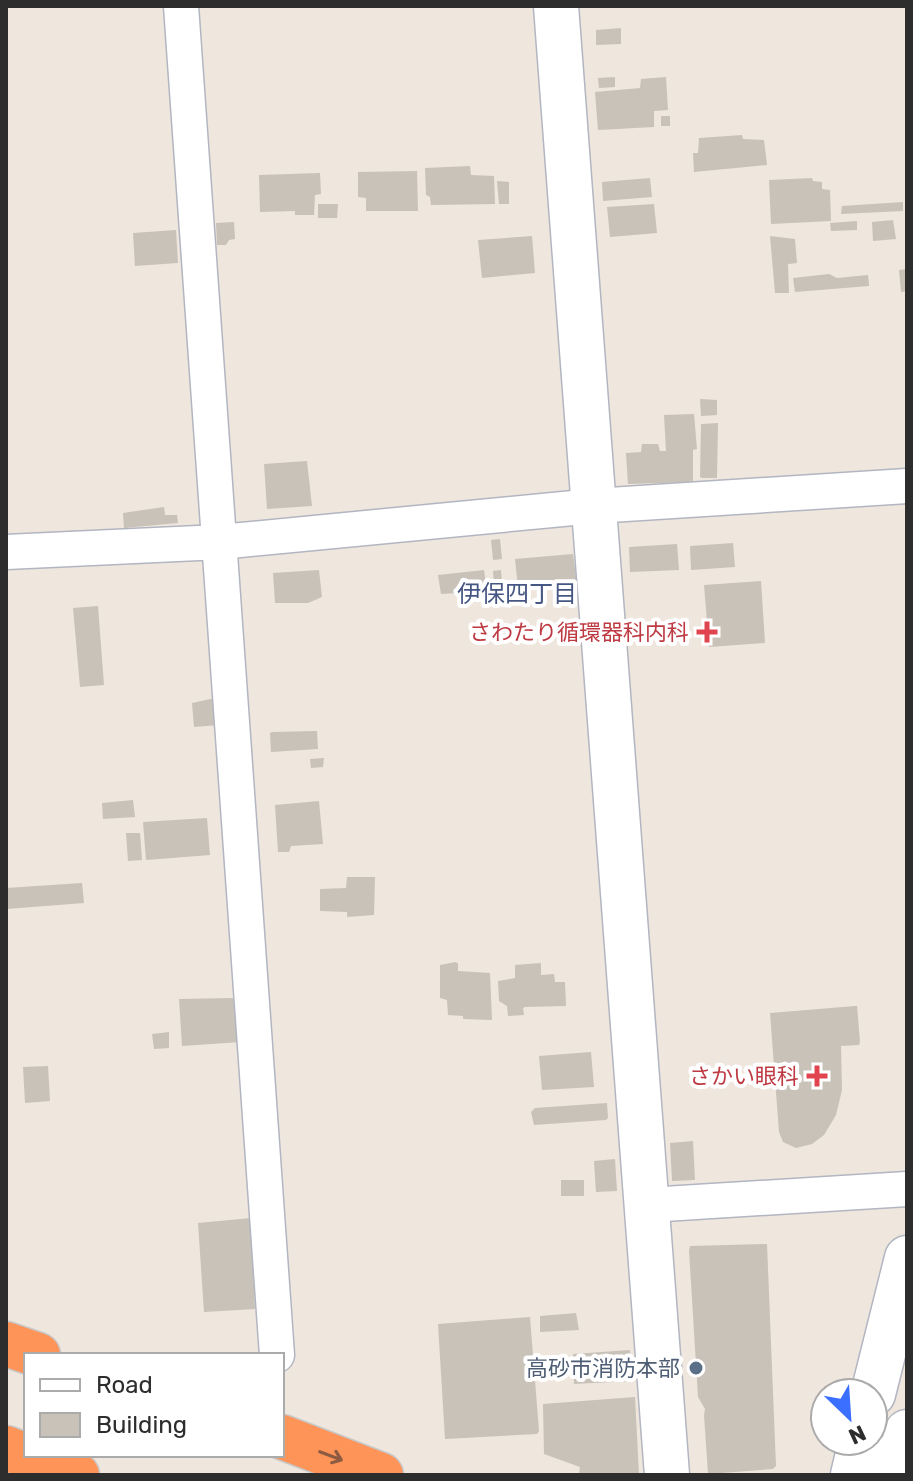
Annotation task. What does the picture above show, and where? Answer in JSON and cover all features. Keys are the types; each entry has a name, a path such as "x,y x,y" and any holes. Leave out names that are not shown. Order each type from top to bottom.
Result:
{"highway":[{"path":"6,1344 32,1353"},
{"path":"284,1438 381,1475"},
{"path":"30,1457 77,1475"}],"street":[{"path":"181,6 277,1353"},
{"path":"556,6 667,1475"},
{"path":"6,552 220,542 594,506 907,486"},
{"path":"648,1205 907,1189"},
{"path":"877,1377 907,1258"},
{"path":"896,1475 907,1432"}],"building":[{"path":"621,28 621,44 596,45 596,30"},
{"path":"615,77 615,87 599,88 598,78"},
{"path":"666,77 668,110 654,111 654,127 598,130 595,92 640,88 641,79"},
{"path":"661,116 670,116 670,126 661,126"},
{"path":"742,135 743,139 764,140 767,165 694,172 693,153 698,153 699,138"},
{"path":"470,166 471,175 494,176 495,204 431,205 430,197 426,195 425,168"},
{"path":"417,171 418,211 366,211 366,198 358,197 358,172"},
{"path":"320,173 321,194 315,195 314,215 295,215 295,211 260,212 259,175"},
{"path":"650,178 652,197 603,201 602,182"},
{"path":"812,178 813,181 822,182 822,189 830,190 831,221 771,224 769,180"},
{"path":"497,181 509,182 509,204 499,204"},
{"path":"903,202 903,211 841,214 842,206"},
{"path":"318,204 338,204 337,218 318,218"},
{"path":"654,204 657,233 610,237 607,207"},
{"path":"893,220 896,239 873,241 872,222"},
{"path":"857,221 857,230 831,231 830,223"},
{"path":"234,222 235,239 229,240 226,245 217,245 216,223"},
{"path":"176,230 178,263 135,266 133,233"},
{"path":"532,236 535,273 482,278 478,240"},
{"path":"770,236 795,239 797,263 788,264 789,293 775,293"},
{"path":"907,269 907,291 901,292 899,270"},
{"path":"829,274 837,278 868,275 869,286 795,292 793,278"},
{"path":"700,399 717,400 717,415 701,416"},
{"path":"694,414 697,449 693,450 693,482 628,484 626,453 641,452 642,444 658,444 660,451 666,451 664,415"},
{"path":"718,423 717,478 702,478 701,424"},
{"path":"307,461 312,506 267,509 264,464"},
{"path":"164,507 165,515 177,515 178,523 124,528 123,513"},
{"path":"500,539 502,559 493,560 491,540"},
{"path":"733,543 735,567 691,570 690,546"},
{"path":"677,544 679,570 630,572 629,547"},
{"path":"573,554 577,584 518,588 515,559"},
{"path":"319,570 322,597 308,603 275,603 273,573"},
{"path":"484,570 487,591 441,594 438,575"},
{"path":"501,570 502,583 494,584 493,571"},
{"path":"761,581 765,643 709,647 704,585"},
{"path":"98,606 104,685 80,687 73,608"},
{"path":"215,698 219,725 194,727 192,703"},
{"path":"317,731 318,749 271,752 272,732"},
{"path":"324,758 323,767 311,768 310,759"},
{"path":"133,800 135,817 103,819 102,803"},
{"path":"319,801 323,844 291,846 289,852 278,852 275,805"},
{"path":"207,818 210,855 146,860 143,822"},
{"path":"126,833 140,833 142,860 128,861"},
{"path":"347,877 375,877 374,915 347,917 347,912 320,911 320,889 346,888"},
{"path":"82,883 84,903 6,909 6,888"},
{"path":"456,962 458,971 490,973 492,1020 448,1015 447,1000 440,998 440,965"},
{"path":"541,963 541,975 554,974 555,982 565,982 566,1006 525,1007 524,1015 508,1016 507,1006 499,1001 498,981 515,978 515,965"},
{"path":"233,998 240,1019 241,1042 182,1046 179,999"},
{"path":"857,1006 860,1042 859,1045 841,1046 842,1090 836,1115 824,1135 812,1144 796,1148 783,1142 779,1132 770,1013"},
{"path":"169,1032 169,1048 154,1049 152,1034"},
{"path":"591,1052 594,1087 542,1090 539,1056"},
{"path":"48,1066 50,1101 25,1103 23,1067"},
{"path":"607,1103 606,1120 534,1125 531,1112 535,1108"},
{"path":"693,1141 695,1180 672,1181 670,1143"},
{"path":"615,1159 617,1191 596,1192 594,1161"},
{"path":"561,1180 584,1180 584,1196 561,1196"},
{"path":"251,1218 255,1309 204,1312 198,1223"},
{"path":"767,1244 776,1466 773,1469 708,1474 705,1409 698,1397 690,1246"},
{"path":"576,1313 579,1330 540,1332 540,1316"},
{"path":"530,1317 537,1434 445,1439 438,1324"},
{"path":"630,1350 632,1381 574,1384 573,1354"},
{"path":"635,1397 639,1475 583,1475 579,1474 580,1467 544,1454 543,1404"}],"place":[{"name":"さわたり循環器科内科","path":"707,632"},
{"name":"さかい眼科","path":"817,1076"},
{"name":"高砂市消防本部","path":"696,1368"}],"district":[{"name":"伊保四丁目","path":"517,594"}]}
